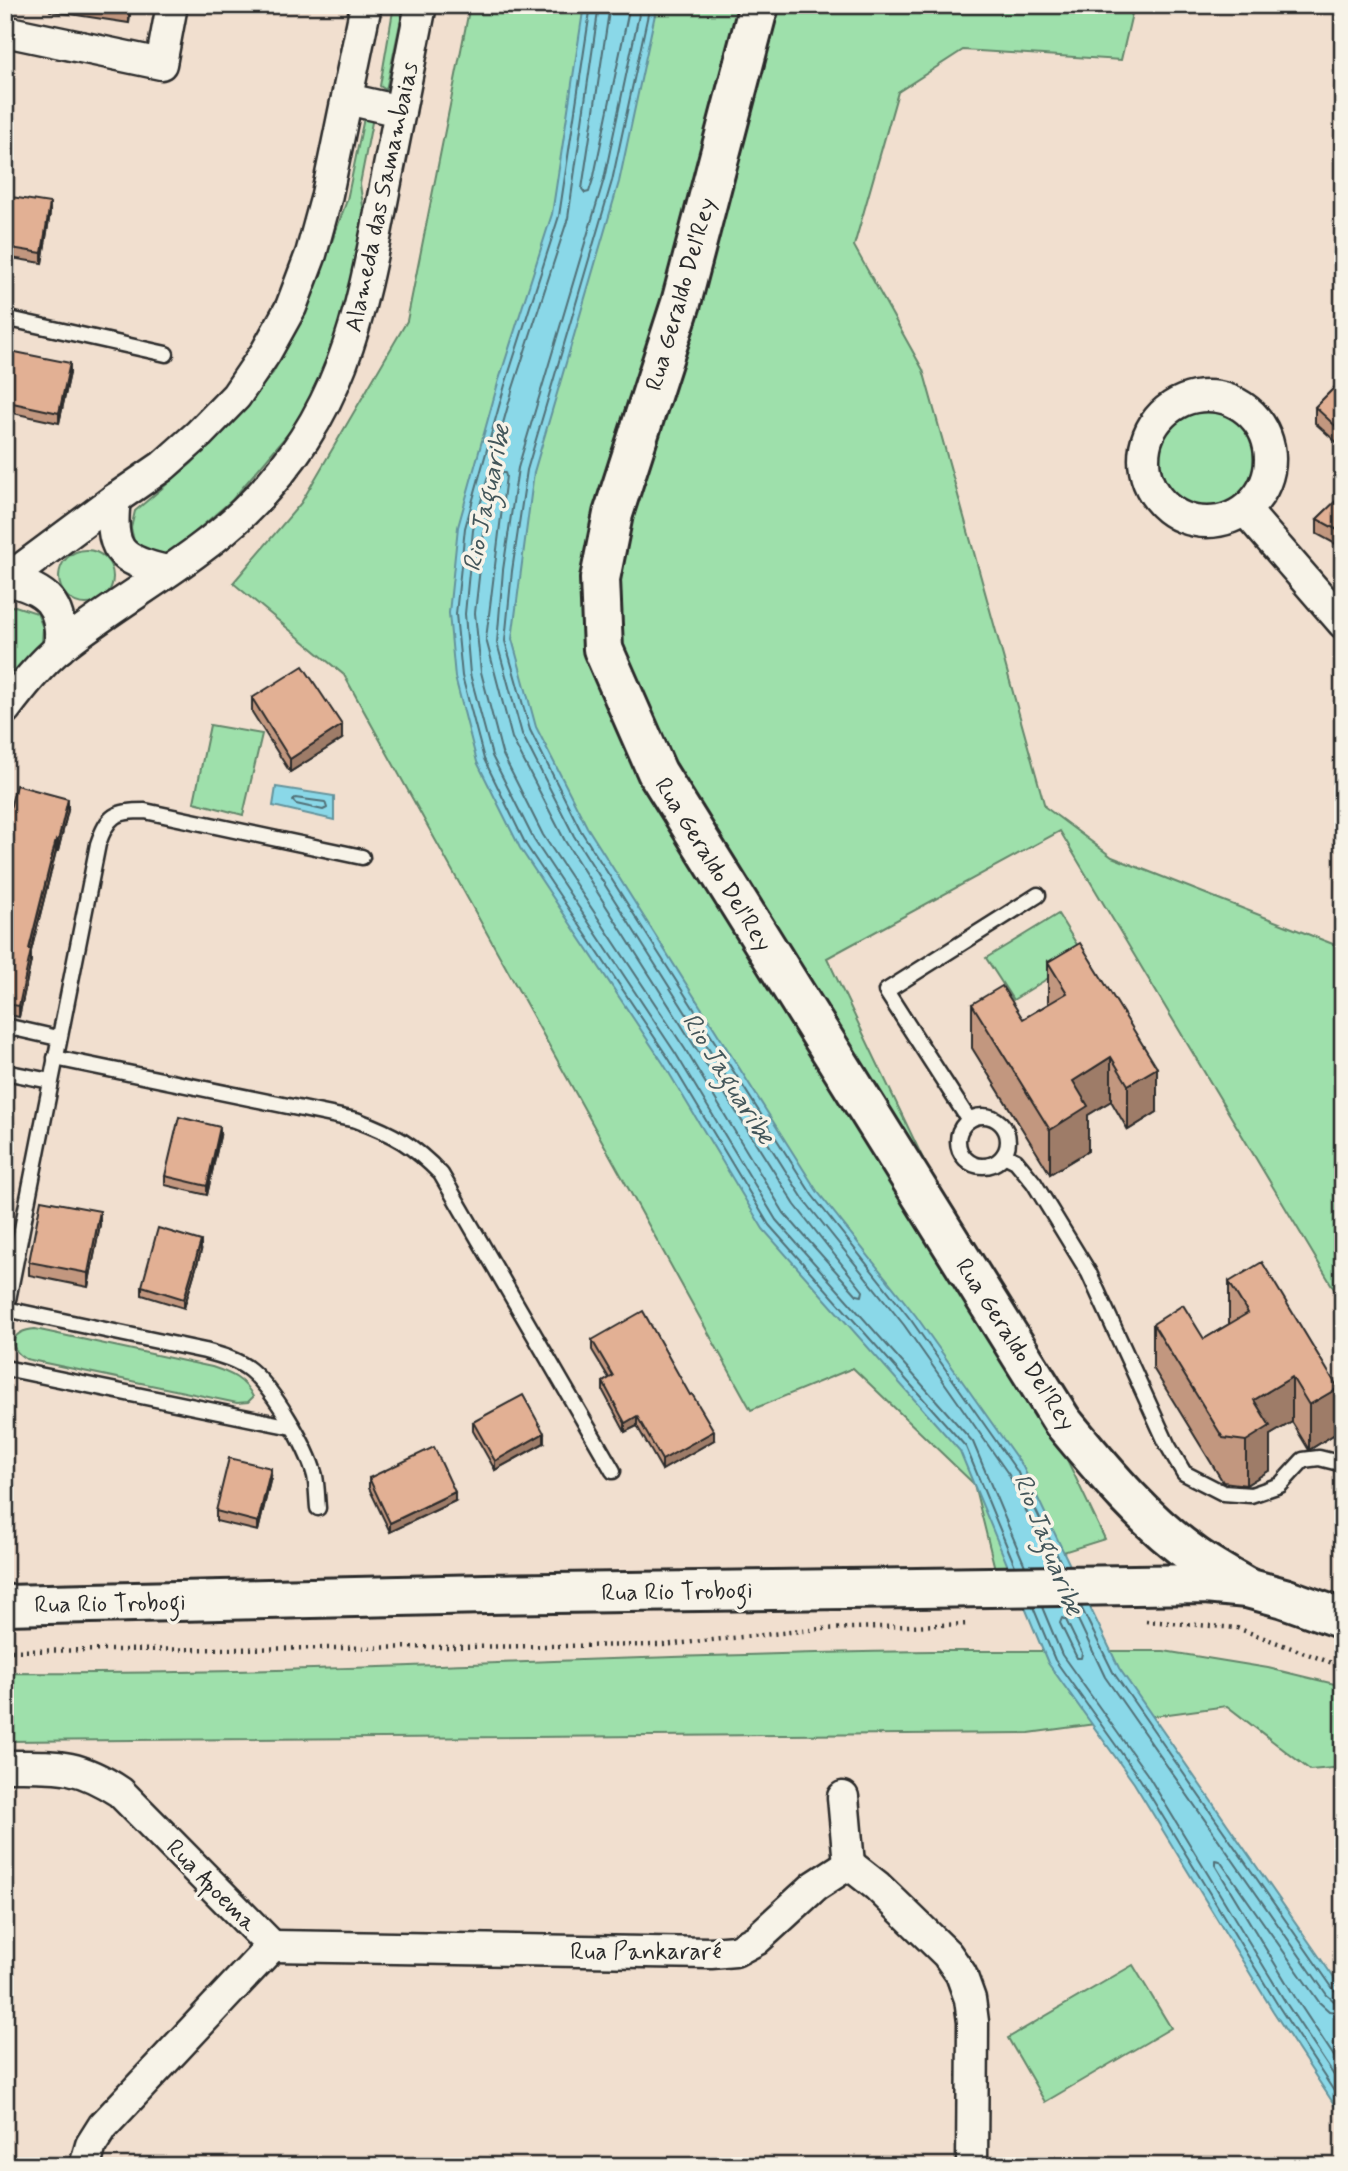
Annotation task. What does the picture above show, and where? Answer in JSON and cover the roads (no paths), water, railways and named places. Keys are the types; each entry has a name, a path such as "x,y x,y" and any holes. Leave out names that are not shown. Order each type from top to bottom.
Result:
{"main road":[{"name":"Rua Geraldo Del'Rey","path":"759,5 681,303 613,514 600,579 604,649 657,772 1062,1421 1108,1475 1152,1520 1194,1556 1247,1588"},
{"name":"Rua Rio Trobogi","path":"5,1605 486,1594 1205,1584 1247,1588 1343,1619"},
{"path":"5,1592 70,1604"}],"street":[{"path":"5,31 161,64 172,5"},
{"path":"5,580 163,466 236,396 266,352 291,307 311,254 326,199 366,5"},
{"name":"Alameda das Samambaias","path":"5,709 60,648 244,513 279,475 308,435 329,399 362,302 421,5"},
{"path":"347,99 400,111"},
{"path":"1198,396 1219,396 1239,404 1256,417 1266,435 1272,455 1269,476 1260,495 1245,510 1226,520 1205,523 1185,519 1167,508 1153,492 1145,472 1143,452 1149,432 1161,414 1178,402 1198,396"},
{"path":"115,499 113,537 119,548 129,559 167,571"},
{"path":"1245,510 1343,623"},
{"path":"5,580 26,585 45,595 57,609 61,627 60,648"},
{"name":"Rua Apoema","path":"5,1766 74,1768 98,1777 120,1792 272,1946 103,2126 91,2145 85,2166"},
{"path":"843,1797 849,1864 877,1886 947,1954 961,1974 970,1999 973,2022 972,2166"},
{"name":"Rua Pankararé","path":"272,1946 711,1953 735,1951 756,1940 815,1886 849,1864"}],"lane":[{"path":"5,318 166,354"},
{"path":"318,1508 316,1478 308,1454 265,1385 248,1368 227,1357 6,1312 58,1038 98,844 104,827 114,815 128,811 145,811 362,857"},
{"path":"969,1120 886,991 1038,895"},
{"path":"5,1026 58,1038"},
{"path":"55,1058 356,1120 387,1131 418,1151 441,1174 613,1471"},
{"path":"5,1072 50,1081"},
{"path":"988,1116 1004,1127 1008,1146 1004,1155 988,1166 969,1161 962,1155 958,1145 962,1127 969,1120 988,1116"},
{"path":"1004,1155 1016,1161 1034,1183 1089,1273 1167,1444 1184,1473 1223,1493 1251,1495 1280,1485 1303,1460 1319,1458 1343,1464"},
{"path":"5,1368 292,1427"}],"water":[{"name":"Rio Jaguaribe","path":"584,5 657,5 619,182 534,472 512,639 536,727 587,827 817,1191 916,1316 1023,1467 1119,1668 1343,1991 1343,2118 1273,2011 1134,1783 1048,1663 960,1451 763,1229 663,1063 520,848 477,762 455,677 449,613 458,527 498,383 552,214"},
{"path":"276,787 334,796 334,820 273,806"}]}
